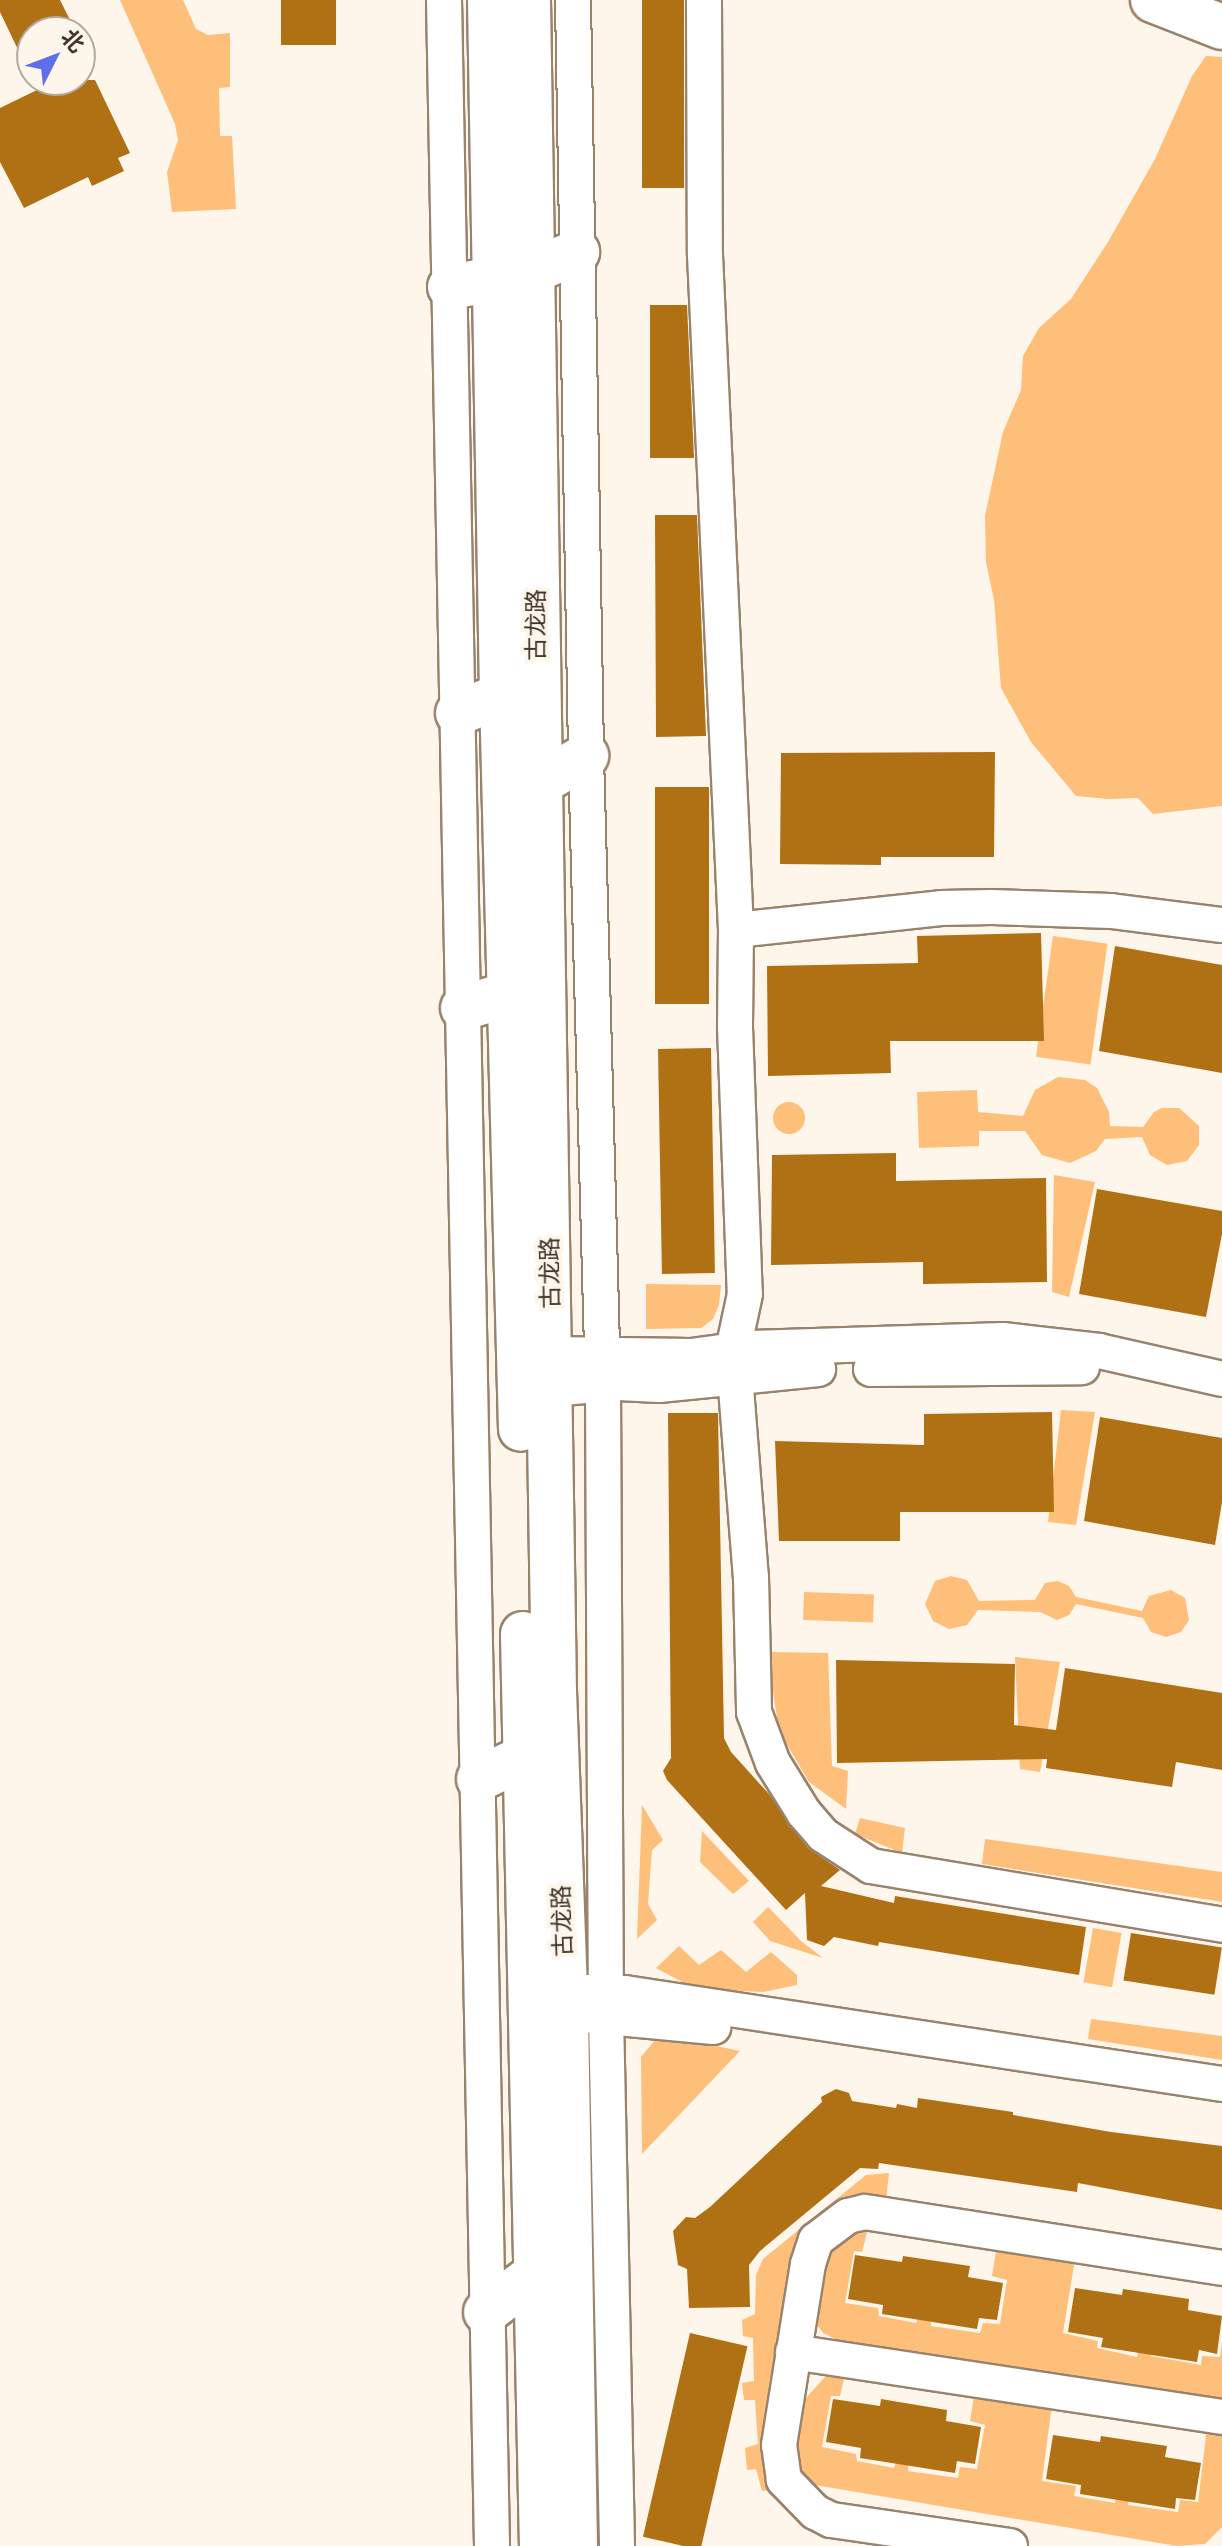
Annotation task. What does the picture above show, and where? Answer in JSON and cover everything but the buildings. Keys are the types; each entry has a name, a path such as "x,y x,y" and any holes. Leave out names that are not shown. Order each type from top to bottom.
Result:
{"main road":[{"name":"古龙路","path":"490,0 515,274 538,784 552,1372 554,1691 586,2004 575,2546"},
{"name":"古龙路","path":"528,0 515,274 502,695 521,1366 525,1757 542,2546"},
{"path":"1153,0 1222,27"},
{"path":"450,287 515,274 577,252"},
{"path":"458,713 502,695"},
{"path":"538,784 586,756"},
{"path":"463,1008 509,994"},
{"path":"479,1779 525,1757"},
{"path":"486,2312 538,2272"}],"street":[{"path":"444,0 492,2546"},
{"path":"573,0 586,756 601,1371 586,2004 617,2546"},
{"path":"704,0 705,255 736,930 735,1027 745,1294 735,1364 751,1577 754,1712 786,1787 823,1835 871,1866 897,1873 1222,1925"},
{"path":"736,930 941,908 992,907 1111,911 1222,925"},
{"path":"552,1372 735,1364 975,1340 1037,1342 1099,1351 1222,1379"},
{"path":"735,1364 802,1369 1055,1365 1111,1372 1222,1395"},
{"path":"586,2004 1222,2084"},
{"path":"586,2004 1222,2100"},
{"path":"1010,2546 831,2520 799,2498 784,2480 779,2445 808,2264 816,2240 848,2216 865,2212 1222,2268"},
{"path":"793,2352 1222,2417"}],"shaded area":[{"path":"120,0 183,0 196,29 208,35 230,33 230,87 219,88 220,136 232,136 236,209 172,212 167,172 178,140 175,124"},
{"path":"1206,56 1222,57 1222,806 1153,814 1138,798 1076,796 1031,742 1001,688 994,600 986,562 985,516 1003,432 1021,390 1023,356 1039,328 1071,299 1108,242 1155,159 1192,76"},
{"path":"1053,936 1107,944 1090,1064 1036,1057"},
{"path":"1058,1077 1085,1080 1097,1088 1109,1112 1110,1126 1143,1127 1154,1112 1162,1108 1179,1108 1199,1126 1199,1145 1187,1161 1167,1165 1150,1155 1142,1137 1105,1139 1096,1151 1070,1163 1042,1155 1025,1131 979,1131 979,1146 919,1148 917,1092 977,1090 978,1112 1023,1116 1035,1090"},
{"path":"789,1102 800,1107 805,1118 800,1129 789,1134 778,1129 773,1118 778,1107"},
{"path":"1054,1175 1095,1182 1069,1297 1052,1292"},
{"path":"646,1284 721,1285 719,1305 713,1319 701,1328 646,1329"},
{"path":"1061,1410 1095,1412 1076,1525 1048,1522"},
{"path":"951,1576 967,1580 979,1601 1035,1600 1045,1583 1058,1581 1069,1586 1076,1597 1142,1611 1149,1596 1171,1590 1185,1598 1189,1620 1181,1632 1166,1637 1151,1632 1143,1618 1076,1604 1069,1615 1057,1620 1040,1612 978,1610 967,1625 949,1629 933,1621 925,1604 935,1581"},
{"path":"804,1592 874,1594 873,1622 803,1620"},
{"path":"767,1652 828,1653 832,1766 848,1771 846,1809 809,1782 779,1731"},
{"path":"1015,1657 1060,1662 1040,1772 1020,1769"},
{"path":"642,1805 663,1840 652,1850 648,1904 657,1920 637,1939"},
{"path":"860,1818 905,1828 902,1853 855,1834"},
{"path":"702,1831 749,1881 733,1894 700,1862"},
{"path":"985,1839 1222,1872 1222,1902 982,1864"},
{"path":"768,1907 801,1941 823,1958 770,1941 753,1922"},
{"path":"1093,1928 1122,1933 1112,1987 1083,1982"},
{"path":"679,1946 699,1965 721,1950 746,1972 771,1952 797,1975 797,1985 763,1992 721,1990 684,1983 656,1968"},
{"path":"1091,2019 1222,2036 1222,2060 1088,2039"},
{"path":"669,2036 740,2051 642,2154 641,2057 656,2039"},
{"path":"889,2173 886,2201 854,2200 783,2317 769,2384 767,2438 772,2490 762,2491 756,2469 747,2470 745,2448 758,2444 755,2400 744,2400 742,2383 754,2381 753,2338 743,2336 742,2320 755,2314 756,2275 763,2259 866,2175"},
{"path":"868,2229 862,2252 854,2251 845,2303 878,2308 879,2316 916,2323 919,2315 931,2315 931,2326 980,2333 983,2323 1000,2324 1007,2280 992,2276 997,2245 1075,2259 1063,2333 1098,2341 1097,2348 1137,2357 1139,2347 1152,2349 1151,2356 1201,2365 1202,2356 1220,2357 1222,2342 1222,2401 1213,2403 837,2340 823,2333 815,2322 818,2264 847,2232"},
{"path":"845,2375 840,2396 831,2396 822,2447 856,2454 857,2461 894,2468 897,2459 909,2460 908,2471 958,2478 960,2467 977,2469 985,2425 970,2421 975,2390 1052,2404 1042,2481 1076,2486 1074,2496 1115,2503 1117,2492 1130,2494 1128,2505 1178,2512 1180,2500 1198,2502 1207,2428 1222,2432 1222,2527 1205,2544 1177,2546 815,2485 800,2478 793,2467 796,2409 825,2377"}]}
